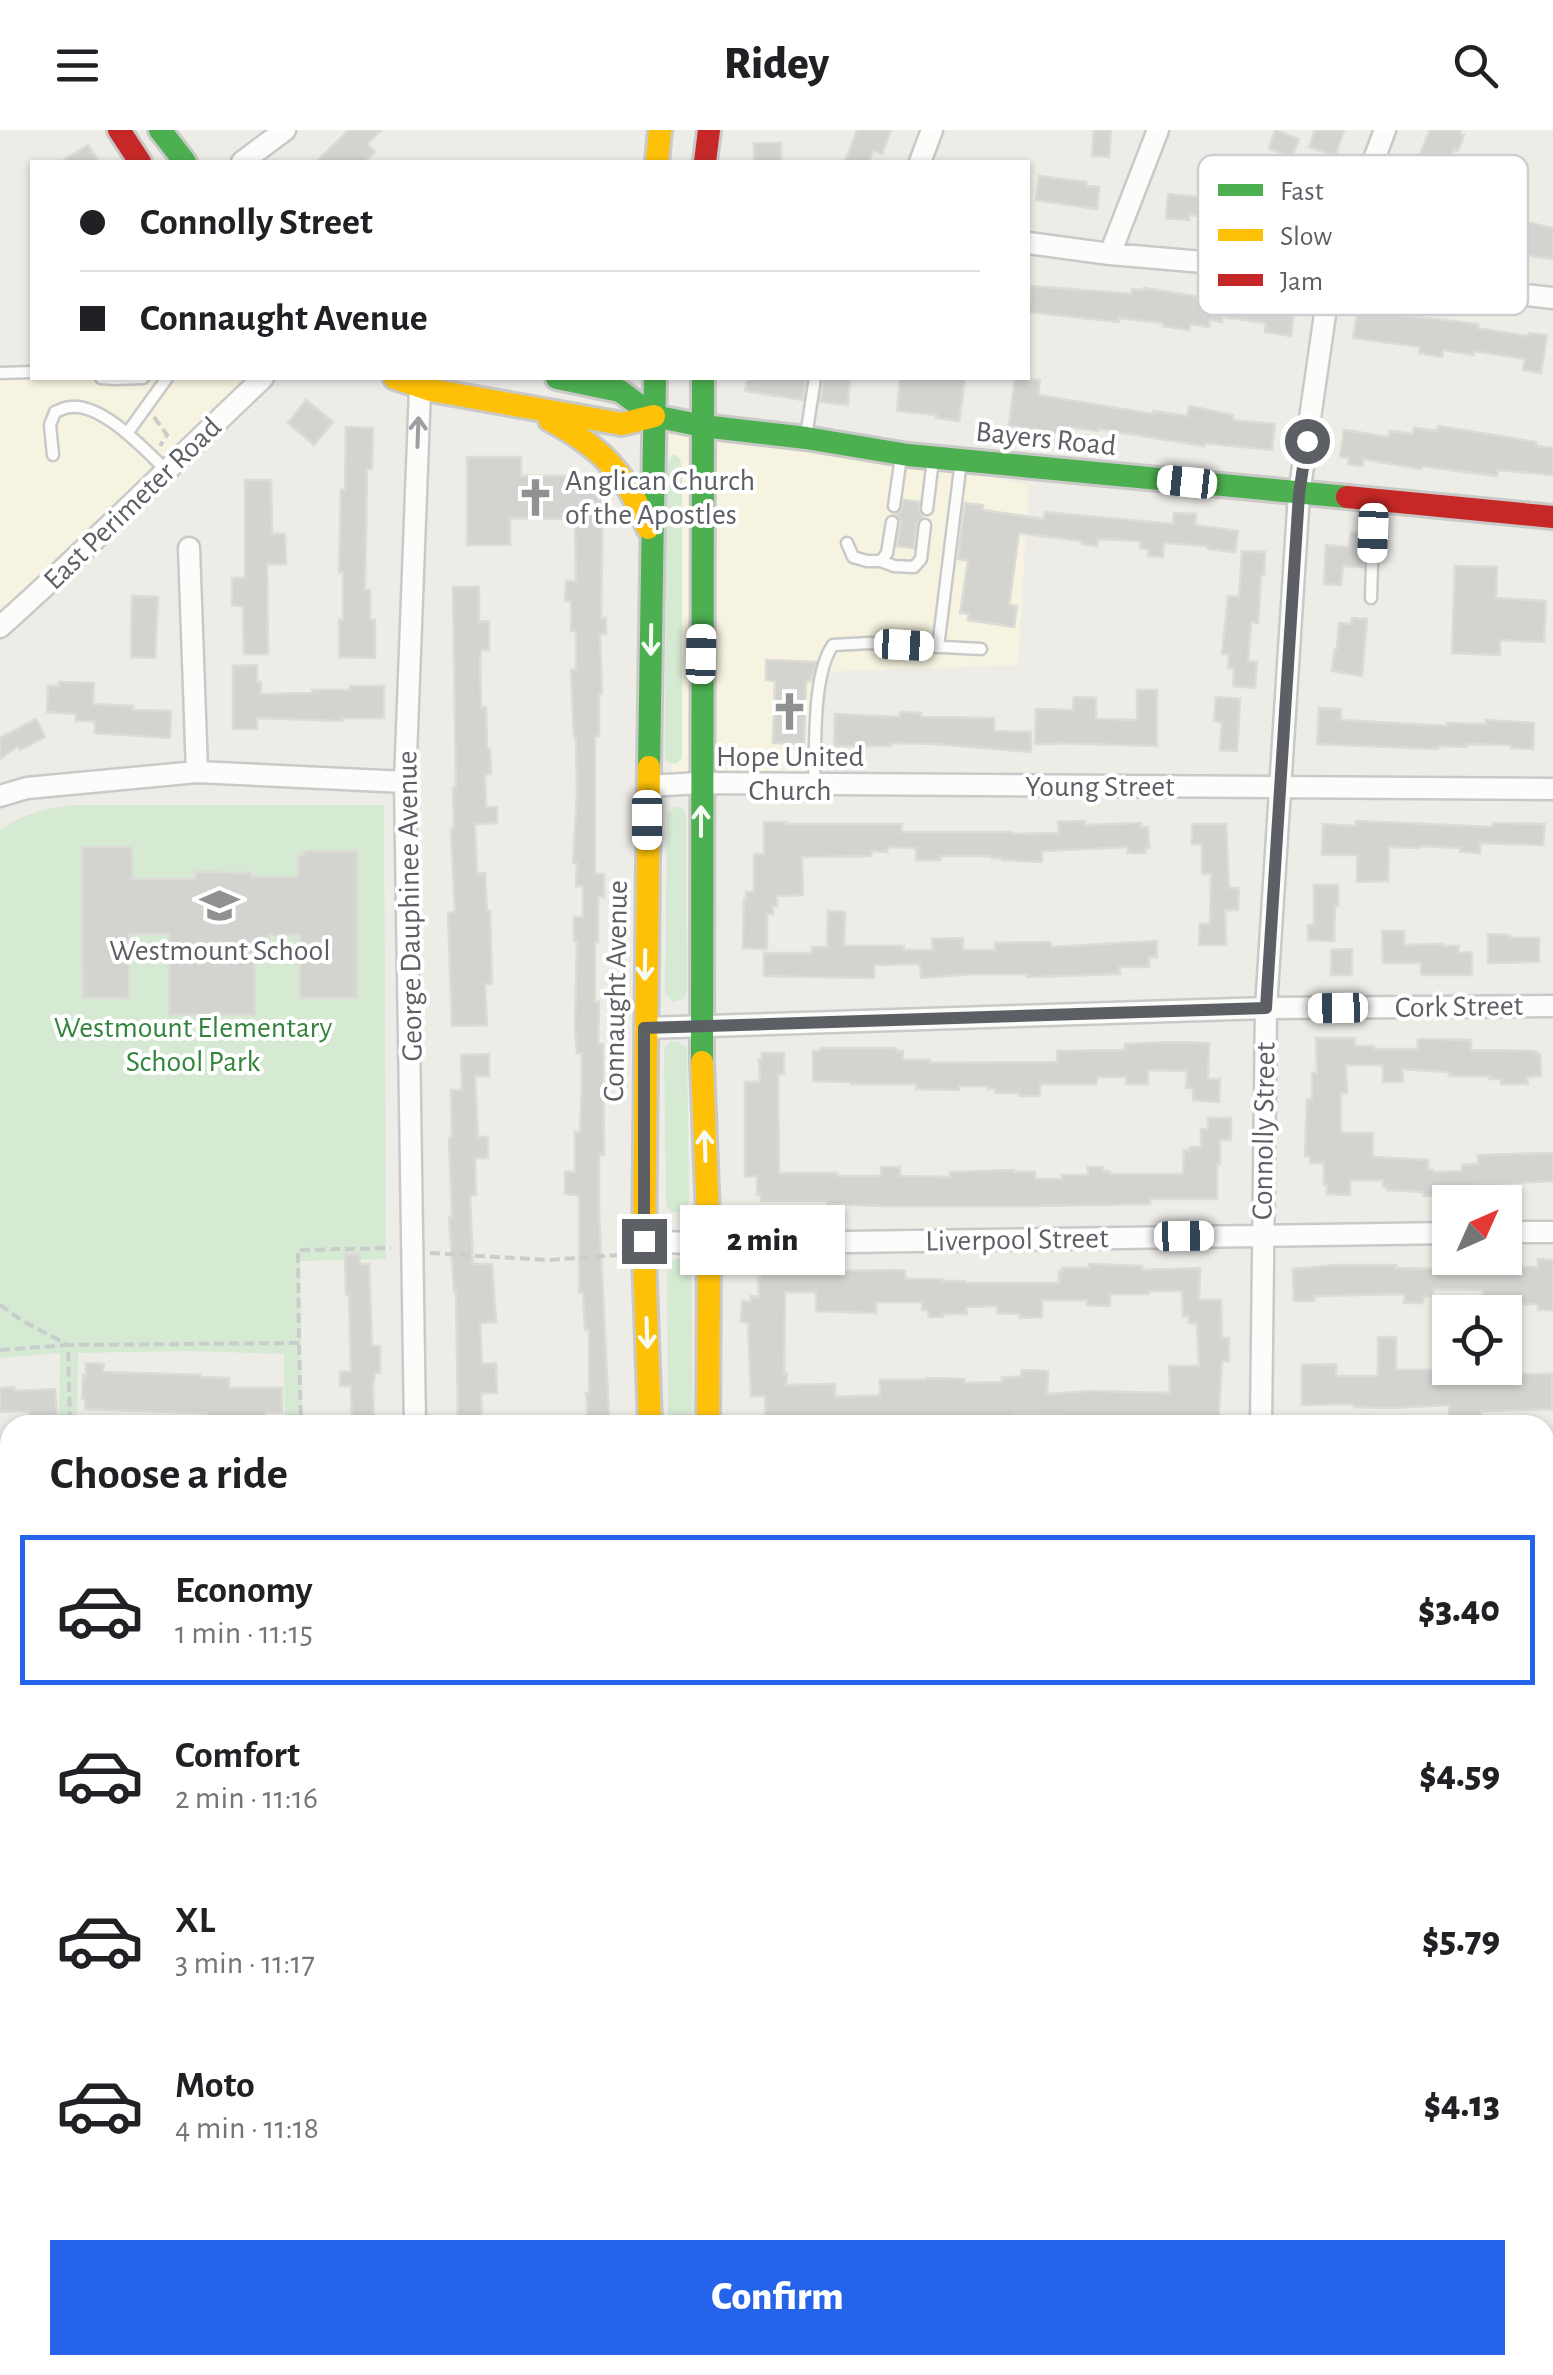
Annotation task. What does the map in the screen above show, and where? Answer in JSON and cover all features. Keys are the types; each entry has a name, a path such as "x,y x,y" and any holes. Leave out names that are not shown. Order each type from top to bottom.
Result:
{"main road":[{"path":"120,130 139,160"},
{"path":"160,130 184,160"},
{"path":"657,160 660,130"},
{"path":"705,160 708,130"},
{"name":"Bayers Road","path":"400,380 420,388 622,424 654,416"},
{"name":"Bayers Road","path":"570,380 620,391 654,416 901,454 1553,517"},
{"name":"Connaught Avenue","path":"649,1415 636,1248 644,1028 654,380"},
{"path":"703,380 701,1028 708,1244 708,1415"},
{"path":"519,406 585,440 618,467 639,502 654,542"}],"street":[{"path":"245,160 285,130"},
{"path":"921,160 932,130"},
{"path":"1110,254 1158,130"},
{"name":"Connolly Street","path":"1376,155 1385,130"},
{"path":"1030,243 1198,262"},
{"path":"1528,295 1553,298"},
{"name":"Connolly Street","path":"1261,1415 1266,1008 1299,494 1325,315"},
{"name":"East Perimeter Road","path":"0,627 260,380"},
{"name":"George Dauphinee Avenue","path":"414,1415 405,782 420,388"},
{"path":"188,548 197,772"},
{"path":"0,796 27,788 197,772 405,782"},
{"name":"Young Street","path":"648,786 700,783 1553,789"},
{"name":"Cork Street","path":"644,1028 1266,1008 1553,1006"},
{"path":"1522,1232 1553,1232"},
{"name":"Liverpool Street","path":"636,1248 1432,1233"}],"lane":[{"path":"0,373 30,372"},
{"path":"128,432 166,380"},
{"path":"806,438 815,380"},
{"path":"52,455 50,425 55,412 72,406 128,432 167,471"},
{"path":"894,506 901,454"},
{"path":"927,509 933,458"},
{"path":"938,647 962,460"},
{"path":"1371,598 1374,501"},
{"path":"881,560 887,552 892,522"},
{"path":"846,543 854,557 914,567 920,559 925,525"},
{"path":"814,784 818,691 825,656 833,645 981,649"}],"path":[{"path":"154,418 167,435 160,448"},
{"path":"301,1415 298,1250 413,1248 434,1254 548,1260 636,1248"},
{"path":"0,1305 68,1345"},
{"path":"0,1350 68,1345 299,1343"},
{"path":"68,1345 70,1415"}],"shaded area":[{"path":"30,375 30,380 258,380 0,627 0,378"},
{"path":"669,410 1029,485 1018,665 821,672 813,787 672,795"}],"green space":[{"path":"675,454 682,469 682,758 676,764 668,763 665,757 666,470"},
{"name":"Westmount Elementary School Park","path":"384,805 386,1259 300,1261 302,1415 285,1415 284,1354 78,1353 77,1415 59,1415 60,1353 0,1358 0,830 54,808"},
{"path":"674,807 682,807 686,813 687,993 673,1002 665,994 667,814"},
{"path":"670,1042 687,1048 689,1202 679,1212 671,1212 666,1205 664,1048"},
{"path":"676,1258 691,1267 693,1415 668,1415 667,1266"}],"building":[{"path":"349,130 381,130 367,144 375,152 366,160 318,160"},
{"path":"857,130 891,130 882,154 873,151 870,160 846,160"},
{"path":"1094,130 1111,130 1109,157 1092,156"},
{"path":"1275,130 1299,139 1293,155 1269,149"},
{"path":"1315,130 1344,130 1335,155 1309,147"},
{"path":"1430,130 1461,130 1464,135 1458,151 1454,149 1452,155 1420,155"},
{"path":"754,143 781,143 781,160 754,160"},
{"path":"88,145 98,160 64,160"},
{"path":"1039,176 1099,187 1097,209 1036,200"},
{"path":"1168,194 1198,197 1198,216 1189,215 1189,220 1166,218"},
{"path":"1528,222 1553,228 1553,259 1528,255"},
{"path":"1032,286 1132,294 1132,289 1144,288 1198,297 1198,315 1294,315 1291,336 1265,332 1266,323 1222,317 1222,322 1210,320 1209,327 1190,324 1189,330 1119,318 1119,322 1030,312"},
{"path":"1357,315 1401,315 1478,324 1477,328 1528,336 1547,335 1541,373 1523,370 1525,359 1443,350 1442,357 1419,353 1420,347 1353,338"},
{"path":"1030,379 1040,380 1038,395 1153,414 1187,416 1189,406 1233,415 1233,420 1275,424 1272,450 1205,443 1204,446 1099,429 1070,427 1069,435 1009,426 1015,380"},
{"path":"748,380 806,380 803,400 745,391"},
{"path":"824,380 850,380 848,405 820,402"},
{"path":"900,380 965,380 959,421 897,411"},
{"path":"306,400 333,422 314,445 288,423"},
{"path":"1438,426 1553,448 1553,475 1498,470 1497,476 1363,459 1363,466 1348,464 1349,458 1340,457 1344,430 1389,437 1390,431 1413,434 1414,428 1437,431"},
{"path":"346,427 373,428 372,469 367,469 365,590 370,590 370,620 375,620 375,658 339,657 339,620 343,620 343,572 339,572 341,490 345,490"},
{"path":"467,457 521,457 521,476 596,476 603,485 601,618 606,618 606,634 600,634 602,694 599,736 595,736 595,874 604,874 604,897 598,897 595,1002 599,1002 598,1044 603,1044 604,1155 599,1155 599,1211 609,1415 588,1415 589,1330 585,1330 583,1292 579,1292 579,1195 565,1194 565,1172 575,1172 575,1132 580,1132 582,1086 582,1053 577,1053 575,1027 574,917 583,917 583,886 576,886 577,863 573,863 577,794 571,670 576,670 576,630 571,631 571,601 565,601 566,581 576,581 575,519 510,518 510,545 467,545"},
{"path":"245,480 271,480 272,534 285,534 286,564 267,564 268,654 244,654 243,606 232,605 232,578 245,578"},
{"path":"904,500 919,502 923,517 917,523 914,548 897,546 901,522 896,514"},
{"path":"965,503 983,505 983,510 1044,519 1045,512 1173,524 1174,513 1196,514 1195,525 1238,531 1235,552 1164,543 1163,557 1148,556 1148,549 1140,548 1141,541 1098,539 1097,546 1019,533 1009,605 1017,606 1014,627 968,620 969,614 960,613 968,561 958,559"},
{"path":"1351,532 1364,533 1363,567 1343,566 1341,585 1324,584 1326,545 1349,547"},
{"path":"1242,551 1265,552 1258,623 1251,622 1248,661 1257,662 1255,688 1233,686 1234,668 1228,668 1229,654 1222,654 1228,596 1239,597"},
{"path":"1455,566 1497,567 1496,598 1546,601 1544,642 1500,640 1500,655 1452,653"},
{"path":"453,587 479,587 479,622 489,621 489,650 481,650 481,707 486,707 490,749 491,774 485,774 486,807 497,807 497,823 475,824 477,874 485,873 490,911 492,984 485,984 487,1025 452,1026 448,913 455,912 451,829 456,787"},
{"path":"132,596 158,597 155,658 131,657"},
{"path":"1352,618 1367,619 1362,676 1332,671 1339,623 1352,624"},
{"name":"Hope United Church","path":"766,660 816,662 811,681 806,681 804,744 773,743 775,681 766,680"},
{"path":"257,665 261,694 384,686 384,718 257,718 257,729 233,729 233,666"},
{"path":"59,682 94,683 93,704 171,711 170,738 95,733 95,721 76,721 76,714 47,712 48,686 59,686"},
{"path":"1137,690 1157,690 1157,746 1035,744 1036,709 1073,710 1074,697 1096,698 1096,719 1137,720"},
{"path":"1216,697 1240,699 1237,751 1220,750 1222,722 1214,721"},
{"path":"1319,708 1341,709 1341,720 1447,726 1486,724 1486,720 1534,723 1533,749 1511,745 1467,744 1438,749 1317,744"},
{"path":"900,712 921,713 921,717 994,718 994,731 1031,732 1031,752 937,744 834,746 835,714 900,717"},
{"path":"36,719 45,737 20,750 18,746 0,759 0,738"},
{"path":"1085,821 1085,825 1141,823 1141,827 1148,827 1149,848 1145,848 1145,853 1128,853 1128,847 1042,851 1042,862 992,856 916,860 916,848 888,847 887,852 872,851 871,856 802,857 803,895 777,896 773,914 767,914 767,949 743,948 744,899 746,892 754,892 754,854 764,854 764,822 902,824 901,832 1012,834 1059,833 1058,822"},
{"path":"1356,821 1493,827 1493,823 1545,824 1543,845 1480,843 1480,853 1460,852 1461,848 1389,847 1388,881 1357,882 1357,855 1322,855 1323,824 1356,826"},
{"path":"1192,824 1226,824 1229,888 1239,888 1238,910 1225,910 1226,945 1199,945 1200,924 1210,924 1211,874 1202,874 1202,844 1192,844"},
{"name":"Westmount School","path":"82,847 132,847 132,879 196,879 196,872 298,877 298,855 304,855 304,851 357,851 357,998 300,998 300,935 268,935 268,944 254,944 255,1015 169,1015 169,934 129,934 129,998 83,998"},
{"path":"1314,885 1338,885 1334,941 1308,940 1308,925 1314,925"},
{"path":"828,911 845,912 844,946 933,950 932,939 963,938 963,950 995,950 995,943 1050,942 1051,947 1157,941 1157,957 1149,957 1149,967 1119,967 1120,974 921,978 920,964 874,965 874,978 764,976 764,953 812,953 812,947 827,947"},
{"path":"1382,931 1404,931 1404,945 1443,944 1459,946 1458,953 1472,952 1472,975 1425,975 1421,974 1421,963 1383,963"},
{"path":"1488,934 1539,938 1539,962 1488,963"},
{"path":"1352,949 1352,975 1331,975 1331,950"},
{"path":"1316,1038 1355,1038 1355,1046 1374,1049 1418,1049 1421,1039 1471,1040 1471,1050 1536,1051 1540,1054 1541,1076 1527,1077 1528,1084 1501,1084 1501,1079 1489,1076 1449,1076 1449,1072 1402,1069 1403,1082 1383,1082 1383,1065 1346,1065 1347,1093 1341,1093 1341,1133 1373,1133 1373,1157 1428,1160 1428,1170 1433,1172 1462,1171 1462,1165 1478,1164 1478,1155 1553,1153 1553,1181 1432,1185 1432,1196 1423,1196 1423,1192 1387,1190 1383,1180 1350,1180 1350,1195 1327,1194 1324,1163 1310,1163 1310,1156 1305,1156 1307,1099 1312,1100 1312,1073 1317,1073"},
{"path":"1209,1043 1208,1079 1220,1079 1219,1102 1193,1100 1193,1088 1186,1088 1187,1071 1148,1070 1148,1084 1126,1084 1126,1077 1097,1077 1096,1084 1040,1084 1040,1096 995,1093 988,1086 916,1089 916,1084 813,1081 813,1051 820,1048 896,1048 903,1051 903,1060 930,1063 1057,1062 1057,1051 1125,1050 1125,1044"},
{"path":"762,1053 784,1053 784,1074 778,1074 779,1173 881,1176 881,1167 900,1167 900,1176 950,1177 950,1172 1014,1170 1035,1172 1035,1179 1062,1179 1062,1175 1088,1175 1088,1167 1103,1167 1110,1174 1183,1174 1184,1150 1201,1147 1201,1129 1208,1129 1208,1118 1231,1118 1231,1140 1220,1140 1217,1199 1034,1206 761,1201 761,1195 757,1195 757,1176 745,1177 745,1082 760,1082"},
{"path":"489,1054 489,1076 475,1076 478,1137 488,1137 488,1158 475,1158 476,1195 470,1196 473,1264 492,1264 496,1322 480,1323 482,1364 496,1363 497,1393 481,1393 482,1415 458,1415 449,1138 451,1090 462,1090 461,1055"},
{"path":"345,1254 359,1254 360,1264 369,1264 372,1346 380,1346 380,1373 375,1373 373,1386 374,1415 352,1415 351,1386 340,1386 340,1372 351,1371"},
{"path":"1538,1259 1553,1260 1553,1310 1538,1310 1538,1304 1522,1304 1522,1295 1483,1295 1483,1290 1433,1289 1432,1297 1424,1296 1423,1303 1404,1303 1405,1294 1314,1296 1314,1301 1294,1301 1293,1269 1396,1265 1395,1268 1432,1269 1432,1275 1522,1275 1522,1267 1538,1267"},
{"path":"1089,1264 1142,1266 1142,1270 1200,1268 1199,1300 1221,1300 1222,1338 1229,1338 1229,1361 1222,1361 1219,1415 766,1415 765,1396 751,1396 748,1323 741,1322 742,1301 759,1297 760,1272 899,1270 905,1271 905,1279 1059,1283 1062,1268 1089,1268","holes":["1182,1291 1183,1316 1189,1316 1189,1323 1197,1323 1199,1366 1169,1366 1170,1393 1047,1394 1048,1371 1022,1370 1021,1377 1002,1377 1002,1382 880,1380 880,1395 835,1397 835,1384 786,1385 784,1374 785,1292 816,1292 816,1311 876,1313 876,1302 922,1302 922,1310 928,1310 929,1317 967,1314 966,1307 997,1306 997,1313 1020,1314 1020,1318 1042,1317 1042,1300 1087,1300 1087,1305 1110,1306 1110,1294"]},
{"path":"1378,1337 1396,1337 1396,1370 1432,1370 1432,1385 1522,1385 1522,1374 1552,1374 1552,1409 1449,1415 1449,1405 1302,1405 1302,1365 1336,1364 1336,1376 1378,1376"},
{"path":"86,1363 104,1364 103,1372 229,1378 229,1388 282,1388 282,1412 208,1415 85,1409 82,1399 83,1375 86,1376"},
{"path":"0,1388 55,1389 57,1415 0,1412"}],"traffic: fast":[{"path":"160,130 183,160"},
{"path":"567,380 620,391 654,416 703,426"},
{"path":"649,767 655,380"},
{"path":"702,1062 703,380"},
{"path":"703,426 908,455 1347,497"}],"traffic: slow":[{"path":"657,160 660,130"},
{"path":"401,380 431,390 622,424 654,416"},
{"path":"550,420 584,441 610,464 631,492 648,528"},
{"path":"649,767 644,1254 650,1415"},
{"path":"702,1062 709,1244 708,1415"}],"traffic: jam":[{"path":"119,130 139,160"},
{"path":"705,160 709,130"},
{"path":"1347,497 1553,517"}],"place":[{"name":"Anglican Church of the Apostles","path":"535,497"},
{"name":"Hope United Church","path":"790,712"},
{"name":"Westmount School","path":"220,906"}],"route":[{"path":"644,1241 644,1028 1266,1008 1299,494 1307,441"}]}
